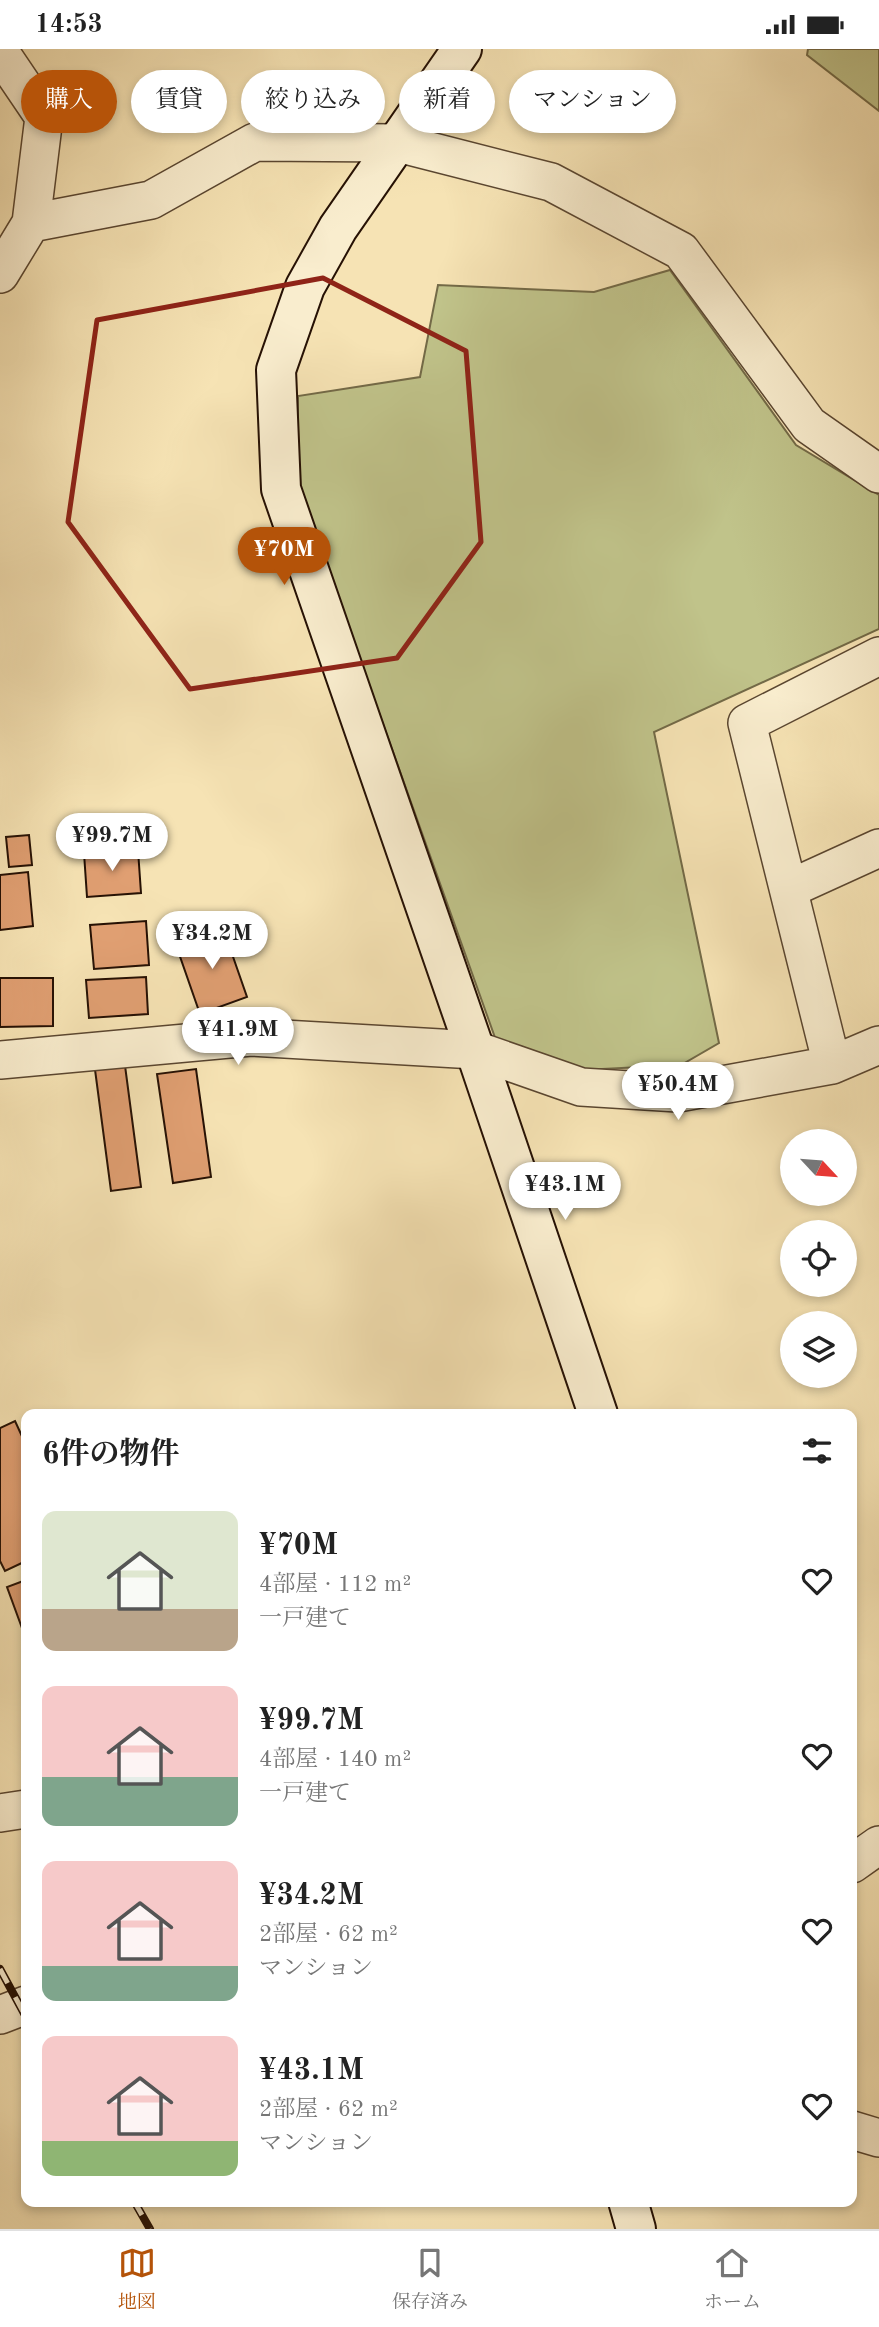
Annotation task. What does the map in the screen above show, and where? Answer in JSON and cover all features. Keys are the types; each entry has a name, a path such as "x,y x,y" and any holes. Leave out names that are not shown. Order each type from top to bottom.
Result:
{"street":[{"path":"462,49 338,228 305,287 276,370 281,489 596,1409"},
{"path":"0,51 44,117 31,223 0,274"},
{"path":"31,223 151,200 255,142 398,143 551,182 681,251 809,425 879,474"},
{"path":"832,1065 747,723 879,656"},
{"path":"789,889 879,848"},
{"path":"0,1060 251,1037 475,1050 580,1087 678,1093 832,1065 879,1045"},
{"path":"0,1813 21,1810"},
{"path":"857,1860 879,1845"},
{"path":"0,2015 21,2007"},
{"path":"857,2131 879,2138"},
{"path":"630,2207 636,2229"}],"highlighted area":[{"path":"323,278 466,351 481,542 397,658 190,689 68,522 97,320"}],"green space":[{"path":"808,49 879,49 879,111 807,55"},
{"path":"670,270 796,445 879,495 879,629 654,732 719,1043 681,1065 582,1070 498,1046 297,483 298,396 420,377 438,285 594,292"}],"building":[{"path":"29,835 32,865 9,867 6,837"},
{"path":"138,850 141,893 87,897 84,853"},
{"path":"28,872 33,926 0,930 0,875"},
{"path":"146,921 149,965 94,969 90,925"},
{"path":"223,928 247,997 200,1014 176,945"},
{"path":"146,977 148,1014 89,1018 86,980"},
{"path":"0,978 53,978 53,1026 0,1027"},
{"path":"124,1058 141,1187 111,1191 94,1062"},
{"path":"196,1069 211,1177 173,1183 157,1074"},
{"path":"15,1421 21,1434 21,1563 5,1571 0,1561 0,1428"},
{"path":"21,1582 21,1625 7,1587"}],"railway":[{"path":"0,1969 21,2008"},
{"path":"137,2207 150,2229"}]}
